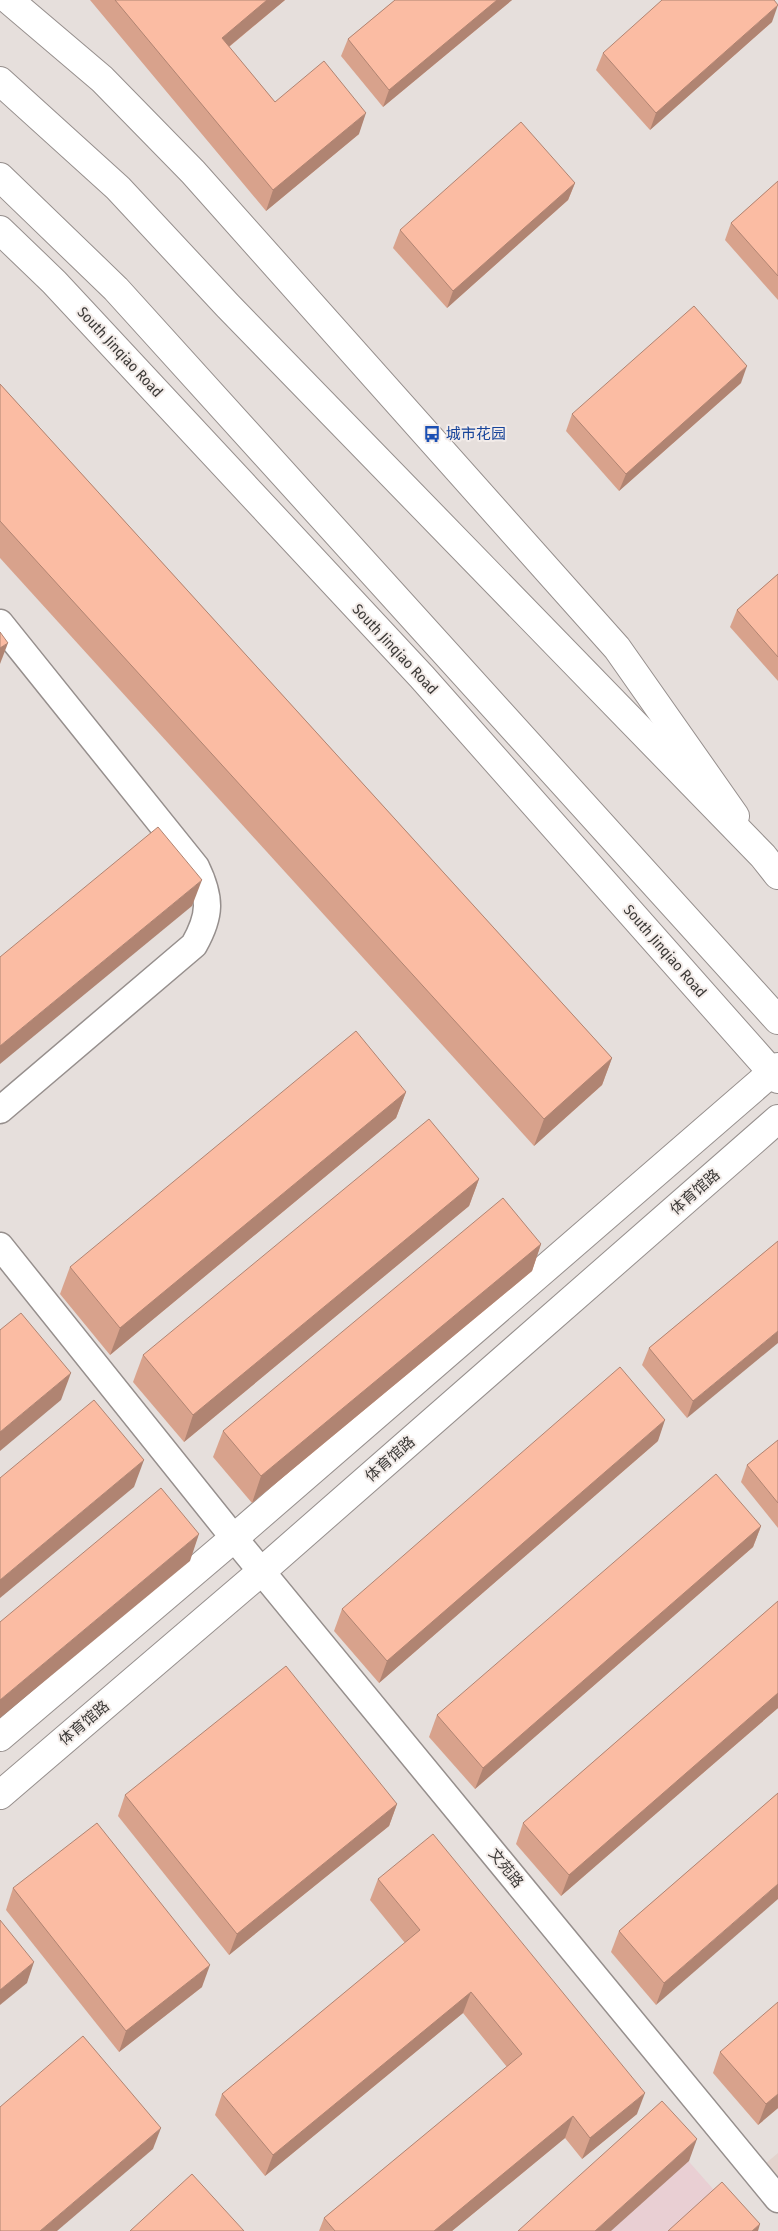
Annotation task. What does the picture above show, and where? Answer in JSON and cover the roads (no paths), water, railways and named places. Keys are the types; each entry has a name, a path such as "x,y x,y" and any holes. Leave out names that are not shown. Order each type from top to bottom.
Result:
{"main road":[{"path":"9,0 102,79 193,172 617,648 770,865"},
{"path":"0,82 118,188 228,306 770,865"},
{"path":"0,177 116,289 778,1020"},
{"name":"South Jinqiao Road","path":"0,230 54,282 415,670 776,1073"},
{"path":"0,1737 776,1073"},
{"name":"体育馆路","path":"0,1795 262,1571 778,1119"}],"street":[{"path":"0,623 196,867 205,886 208,906 204,927 194,945 0,1110"},
{"name":"文苑路","path":"0,1246 234,1538 778,2199"}],"place":[{"name":"城市花园","path":"432,434"}]}
